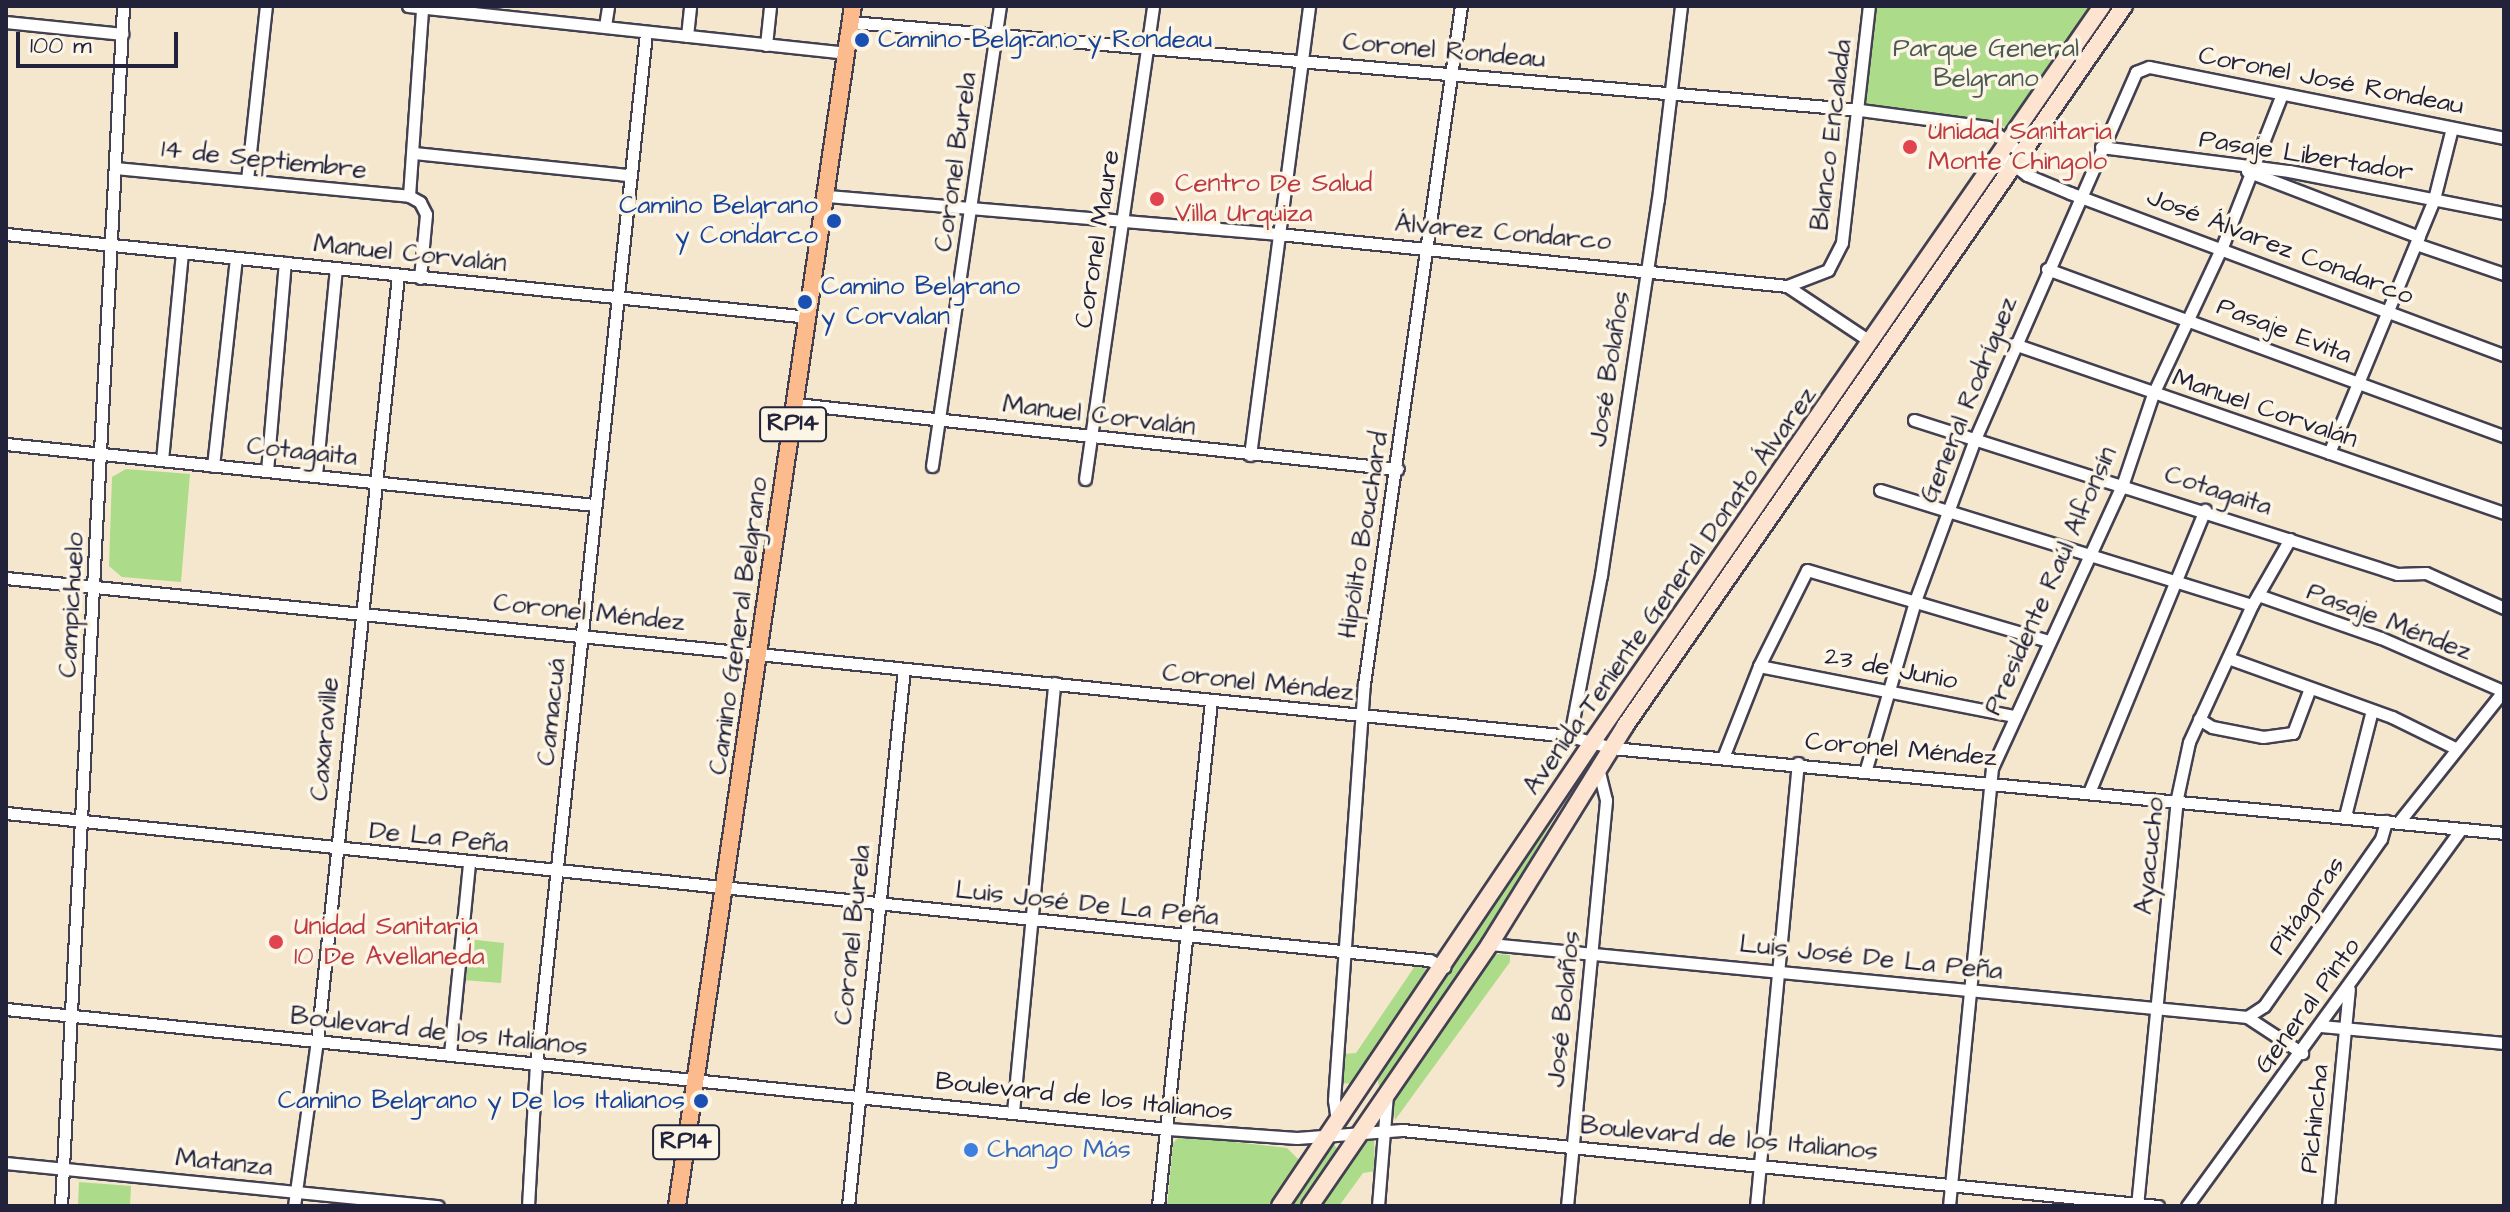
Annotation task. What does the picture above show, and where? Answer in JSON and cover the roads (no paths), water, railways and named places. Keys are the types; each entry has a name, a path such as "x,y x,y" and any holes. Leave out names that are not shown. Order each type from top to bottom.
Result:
{"main road":[{"name":"Avenida Teniente General Donato Álvarez","path":"1280,1206 1444,967 1591,744 2102,6"},
{"name":"Avenida Teniente General Donato Álvarez","path":"1310,1206 1490,944 1612,748 2124,6"},
{"name":"Camino General Belgrano","path":"677,1206 761,653 852,14"}],"street":[{"name":"Campichuelo","path":"61,1206 123,6"},
{"path":"247,180 266,6"},
{"path":"408,6 522,11 646,33 847,53"},
{"path":"605,26 608,6"},
{"path":"687,36 690,6"},
{"path":"766,45 770,6"},
{"name":"Coronel Burela","path":"932,466 1000,6"},
{"name":"Coronel Maure","path":"1085,479 1153,6"},
{"path":"1250,455 1309,6"},
{"name":"Hipólito Bouchard","path":"1337,1121 1334,1100 1361,715 1455,73 1461,6"},
{"name":"José Bolaños","path":"1570,736 1601,575 1674,94 1681,6"},
{"name":"Blanco Encalada","path":"1787,286 1816,278 1837,257 1860,110 1869,6"},
{"path":"420,278 426,214 420,202 409,196 422,8"},
{"name":"Coronel Rondeau","path":"852,14 996,33 1149,48 1860,110 1988,127 2004,148"},
{"path":"6,22 122,34"},
{"name":"Camacuá","path":"528,1206 536,1064 628,175 646,33"},
{"name":"Coronel José Rondeau","path":"2149,67 2504,138"},
{"name":"General Rodríguez","path":"1866,769 1915,601 1975,439 2014,344 2136,72 2149,67"},
{"name":"Presidente Raúl Alfonsín","path":"1949,1206 1989,780 2013,716 2123,483 2153,394 2222,247 2255,170 2282,94"},
{"path":"2329,453 2434,199 2452,128"},
{"name":"Pasaje Libertador","path":"2101,147 2239,166 2504,213"},
{"name":"José Álvarez Condarco","path":"2004,148 2018,160 2079,196 2504,355"},
{"path":"414,153 628,175"},
{"name":"14 de Septiembre","path":"115,168 409,196"},
{"path":"2255,170 2418,241 2504,274"},
{"name":"Álvarez Condarco","path":"827,196 1279,234 1647,269 1787,286 1871,342"},
{"name":"Manuel Corvalán","path":"6,234 809,317"},
{"path":"162,460 182,253"},
{"path":"213,466 236,258"},
{"path":"267,471 285,263"},
{"path":"316,475 336,268"},
{"name":"Pasaje Evita","path":"2047,269 2504,436"},
{"name":"Caxaraville","path":"295,1200 317,1041 359,611 398,275"},
{"name":"Manuel Corvalán","path":"2014,344 2504,513"},
{"name":"Manuel Corvalán","path":"796,404 1397,469"},
{"name":"Cotagaita","path":"1914,420 2123,483 2397,574 2426,573 2504,608"},
{"name":"Cotagaita","path":"6,444 594,505"},
{"name":"Pasaje Méndez","path":"1880,490 2179,581 2381,638 2504,691"},
{"path":"2090,790 2179,581 2205,510"},
{"name":"Ayacucho","path":"2137,1204 2177,798 2199,719 2255,600 2290,539"},
{"path":"1724,755 1759,666 1810,569 2049,641"},
{"name":"Coronel Méndez","path":"6,578 95,584 1570,736 1612,748 1724,755 1989,780 2504,833"},
{"path":"2228,658 2372,710 2455,748"},
{"name":"23 de Junio","path":"1759,666 2013,716"},
{"name":"Coronel Burela","path":"848,1206 904,669"},
{"path":"1013,1112 1054,683"},
{"path":"2199,719 2212,727 2263,737 2293,733 2310,688"},
{"path":"2392,822 2504,691"},
{"path":"1158,1206 1211,701"},
{"path":"2345,816 2372,710"},
{"path":"1756,1206 1798,763"},
{"name":"José Bolaños","path":"1567,1206 1606,800 1598,769"},
{"name":"De La Peña","path":"6,813 337,850 724,888"},
{"name":"Pitágoras","path":"2252,1015 2392,822"},
{"name":"General Pinto","path":"2187,1206 2302,1053 2461,829"},
{"path":"450,1054 469,863"},
{"name":"Luis José De La Peña","path":"724,888 1429,960 1444,967"},
{"name":"Luis José De La Peña","path":"1490,944 2156,1009 2252,1015 2302,1053"},
{"name":"Pichincha","path":"2328,1206 2349,988"},
{"name":"Boulevard de los Italianos","path":"6,1009 1168,1129 1327,1137 1385,1129 2158,1206"},
{"path":"2321,1026 2504,1043"},
{"path":"1378,1206 1387,1095"},
{"name":"Matanza","path":"6,1163 295,1200 438,1206"}],"place":[{"name":"Camino Belgrano y Rondeau","path":"862,40"},
{"name":"Unidad Sanitaria Monte Chingolo","path":"1910,147"},
{"name":"Centro De Salud Villa Urquiza","path":"1157,199"},
{"name":"Camino Belgrano y Condarco","path":"834,221"},
{"name":"Camino Belgrano y Corvalan","path":"805,302"},
{"name":"Unidad Sanitaria 10 De Avellaneda","path":"276,942"},
{"name":"Camino Belgrano y De los Italianos","path":"701,1101"},
{"name":"Chango Más","path":"971,1150"}],"park label":[{"name":"Parque General Belgrano","path":"1986,64"}]}
